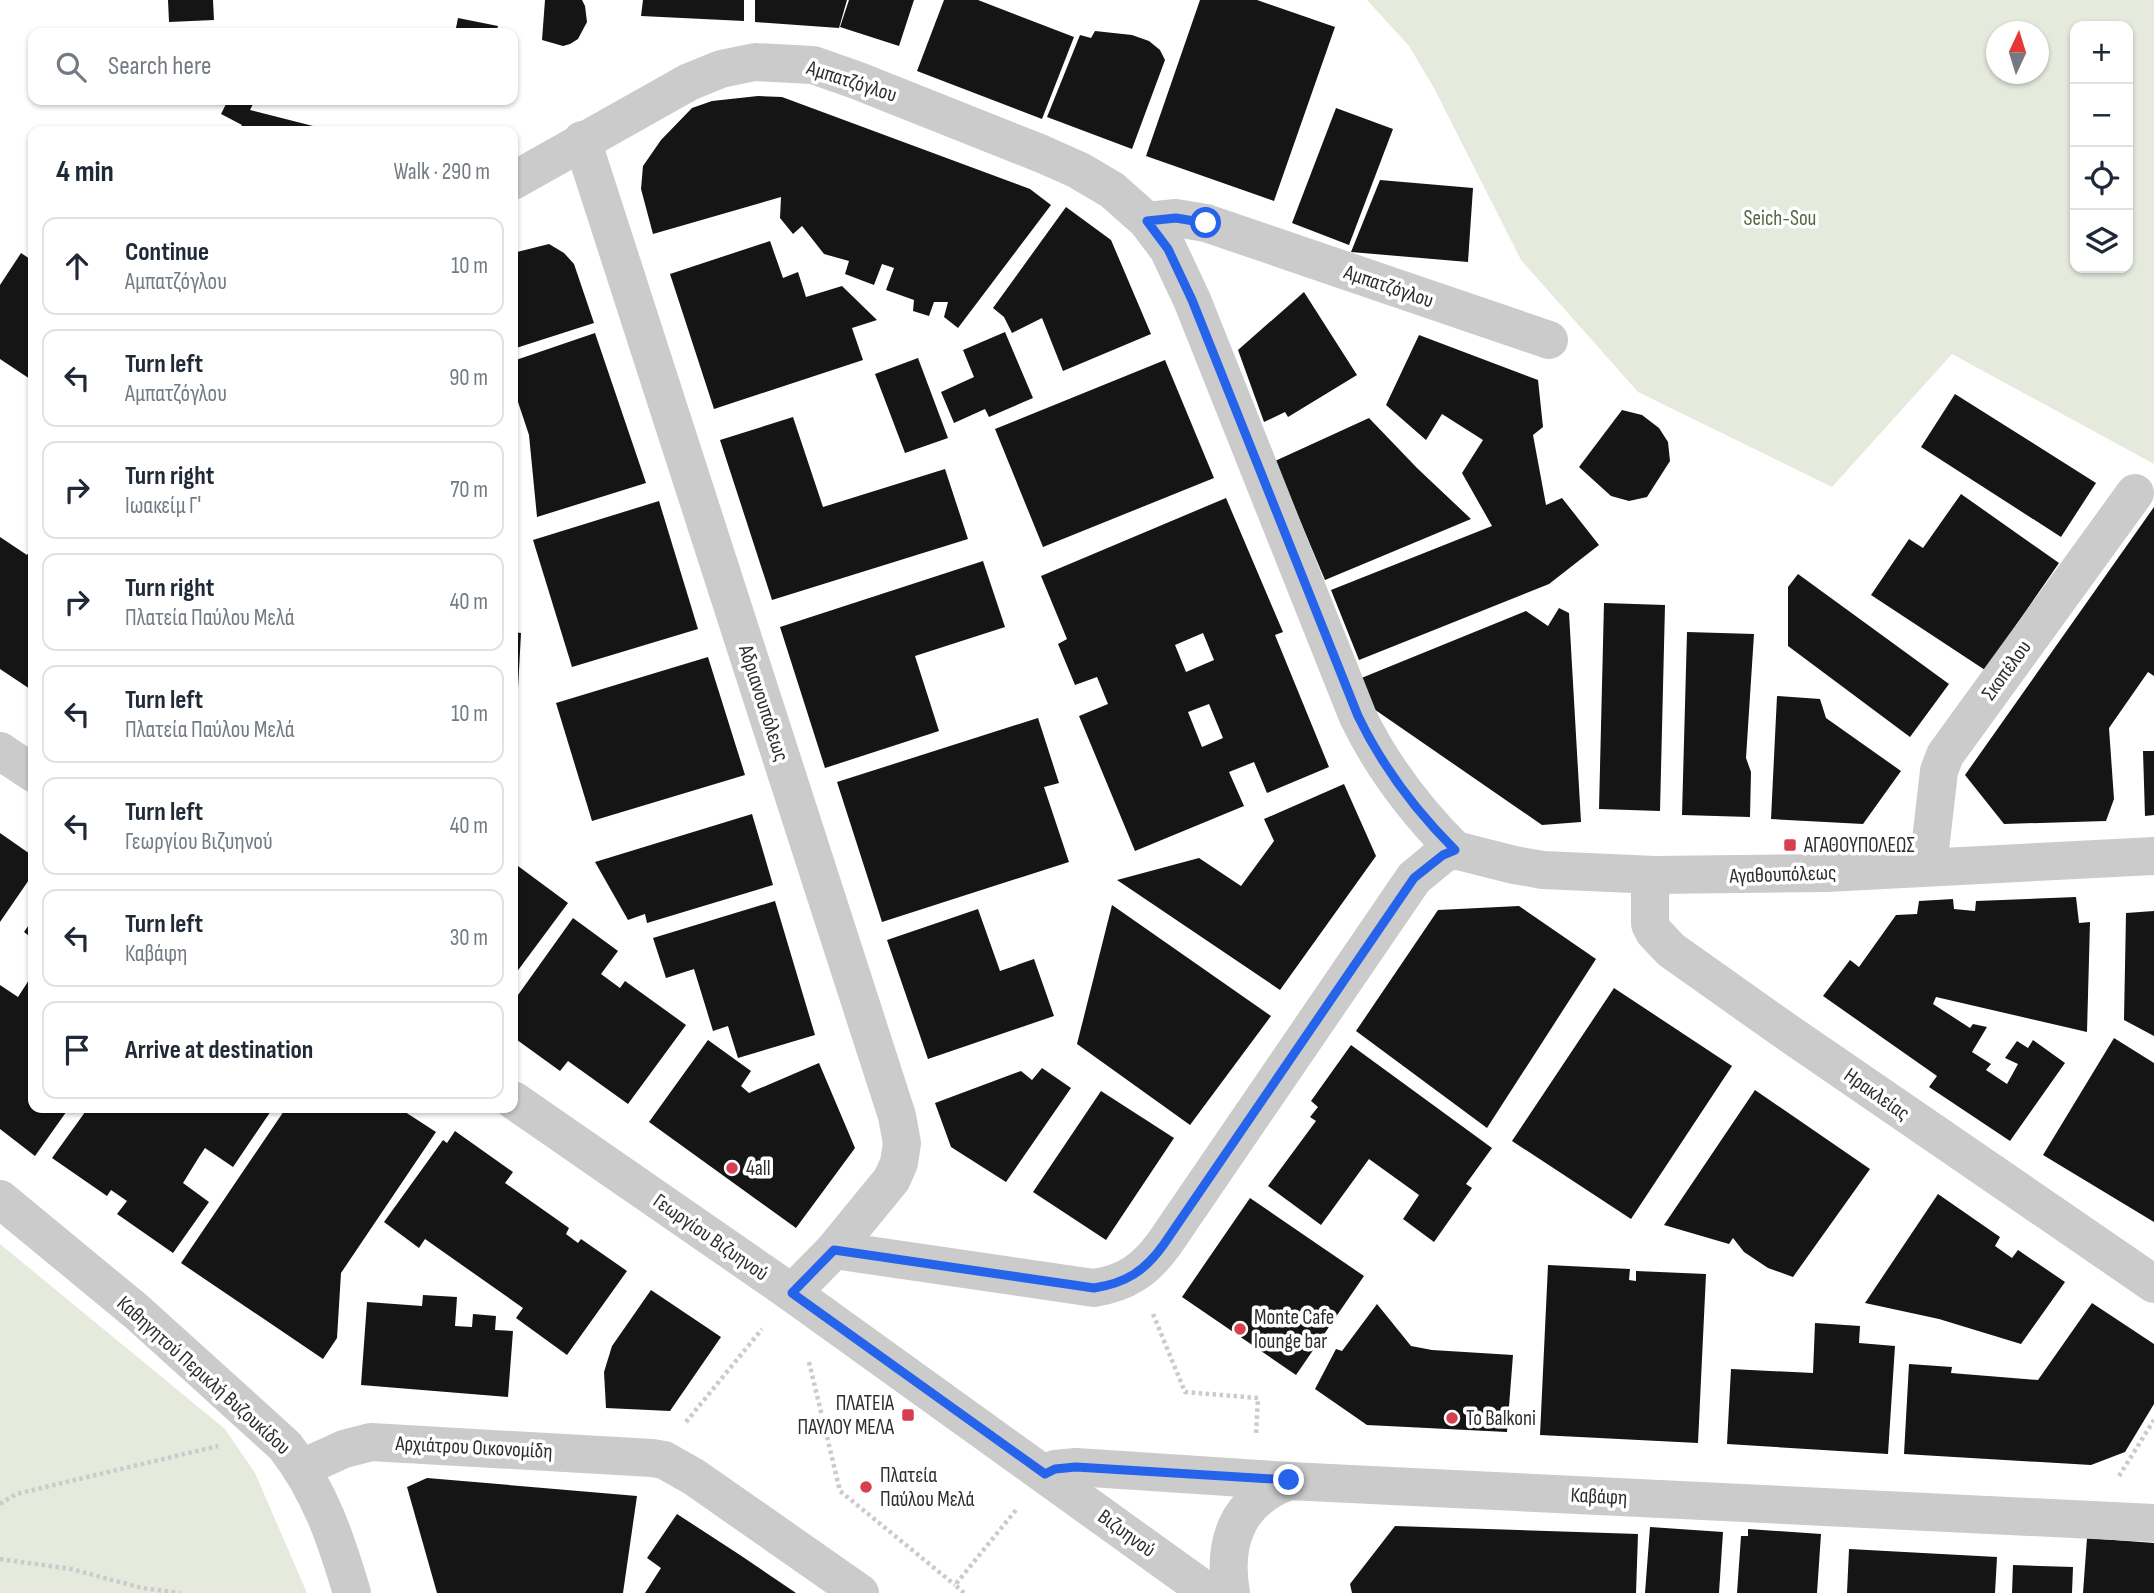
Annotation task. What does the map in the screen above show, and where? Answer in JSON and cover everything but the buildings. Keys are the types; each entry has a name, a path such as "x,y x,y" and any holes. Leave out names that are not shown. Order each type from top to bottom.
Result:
{"street":[{"name":"Αμπατζόγλου","path":"518,178 689,82 722,69 755,62 813,65 856,80 1078,170 1112,190 1147,221 1168,249 1192,300 1371,744 1399,787 1455,850"},
{"name":"Αδριανουπόλεως","path":"582,140 897,1115 902,1143 891,1180 834,1250"},
{"name":"Αμπατζόγλου","path":"1147,221 1176,218 1206,223 1549,340"},
{"name":"Σκοπέλου","path":"1928,867 1939,771 1945,755 2134,493"},
{"path":"0,751 28,770"},
{"path":"792,1293 834,1250 1094,1288 1115,1284 1136,1274 1152,1261 1164,1244 1414,878 1443,855 1455,850"},
{"name":"Αγαθουπόλεως","path":"1455,850 1543,870 1655,875 1814,873 2154,856"},
{"name":"Ηρακλείας","path":"1655,875 1650,893 1650,924 1671,950 2154,1284"},
{"name":"Γεωργίου Βιζυηνού","path":"518,1103 792,1293 1045,1474"},
{"name":"Καθηγητού Περικλή Βυζουκίδου","path":"0,1199 137,1312 285,1446 317,1494 352,1593"},
{"name":"Αρχιάτρου Οικονομίδη","path":"302,1468 344,1449 372,1442 664,1460 694,1477 860,1593"},
{"name":"Καβάφη","path":"1045,1474 1055,1469 1076,1467 2154,1523"},
{"name":"Βιζυηνού","path":"1045,1474 1209,1593"},
{"path":"1231,1593 1230,1550 1238,1522 1258,1498 1289,1480"}],"path":[{"path":"1136,1274 1185,1392 1258,1398 1256,1435 1268,1435"},
{"path":"683,1425 792,1293"},
{"path":"808,1359 840,1491 964,1593"},
{"path":"2092,1520 2151,1430 2154,1420"},
{"path":"0,1504 16,1494 223,1445"},
{"path":"955,1585 1045,1474"},
{"path":"0,1559 71,1569 142,1588 180,1593"}],"green space":[{"name":"Seich-Sou","path":"1367,0 2154,0 2154,464 1952,354 1832,487 1638,392 1521,260 1434,88 1409,46"},
{"path":"0,1244 225,1429 255,1473 307,1593 0,1593"}],"place":[{"name":"ΑΓΑΘΟΥΠΟΛΕΩΣ","path":"1790,845"},
{"name":"4all","path":"732,1168"},
{"name":"Monte Cafe lounge bar","path":"1240,1329"},
{"name":"ΠΛΑΤΕΙΑ ΠΑΥΛΟΥ ΜΕΛΑ","path":"908,1415"},
{"name":"To Balkoni","path":"1452,1418"},
{"name":"Πλατεία Παύλου Μελά","path":"866,1487"}],"route":[{"path":"1206,223 1176,218 1147,221 1168,249 1192,300 1371,744 1399,787 1455,850 1429,864 1414,878 1164,1244 1152,1261 1136,1274 1115,1284 1094,1288 834,1250 792,1293 1045,1474 1055,1469 1076,1467 1289,1480"}]}
